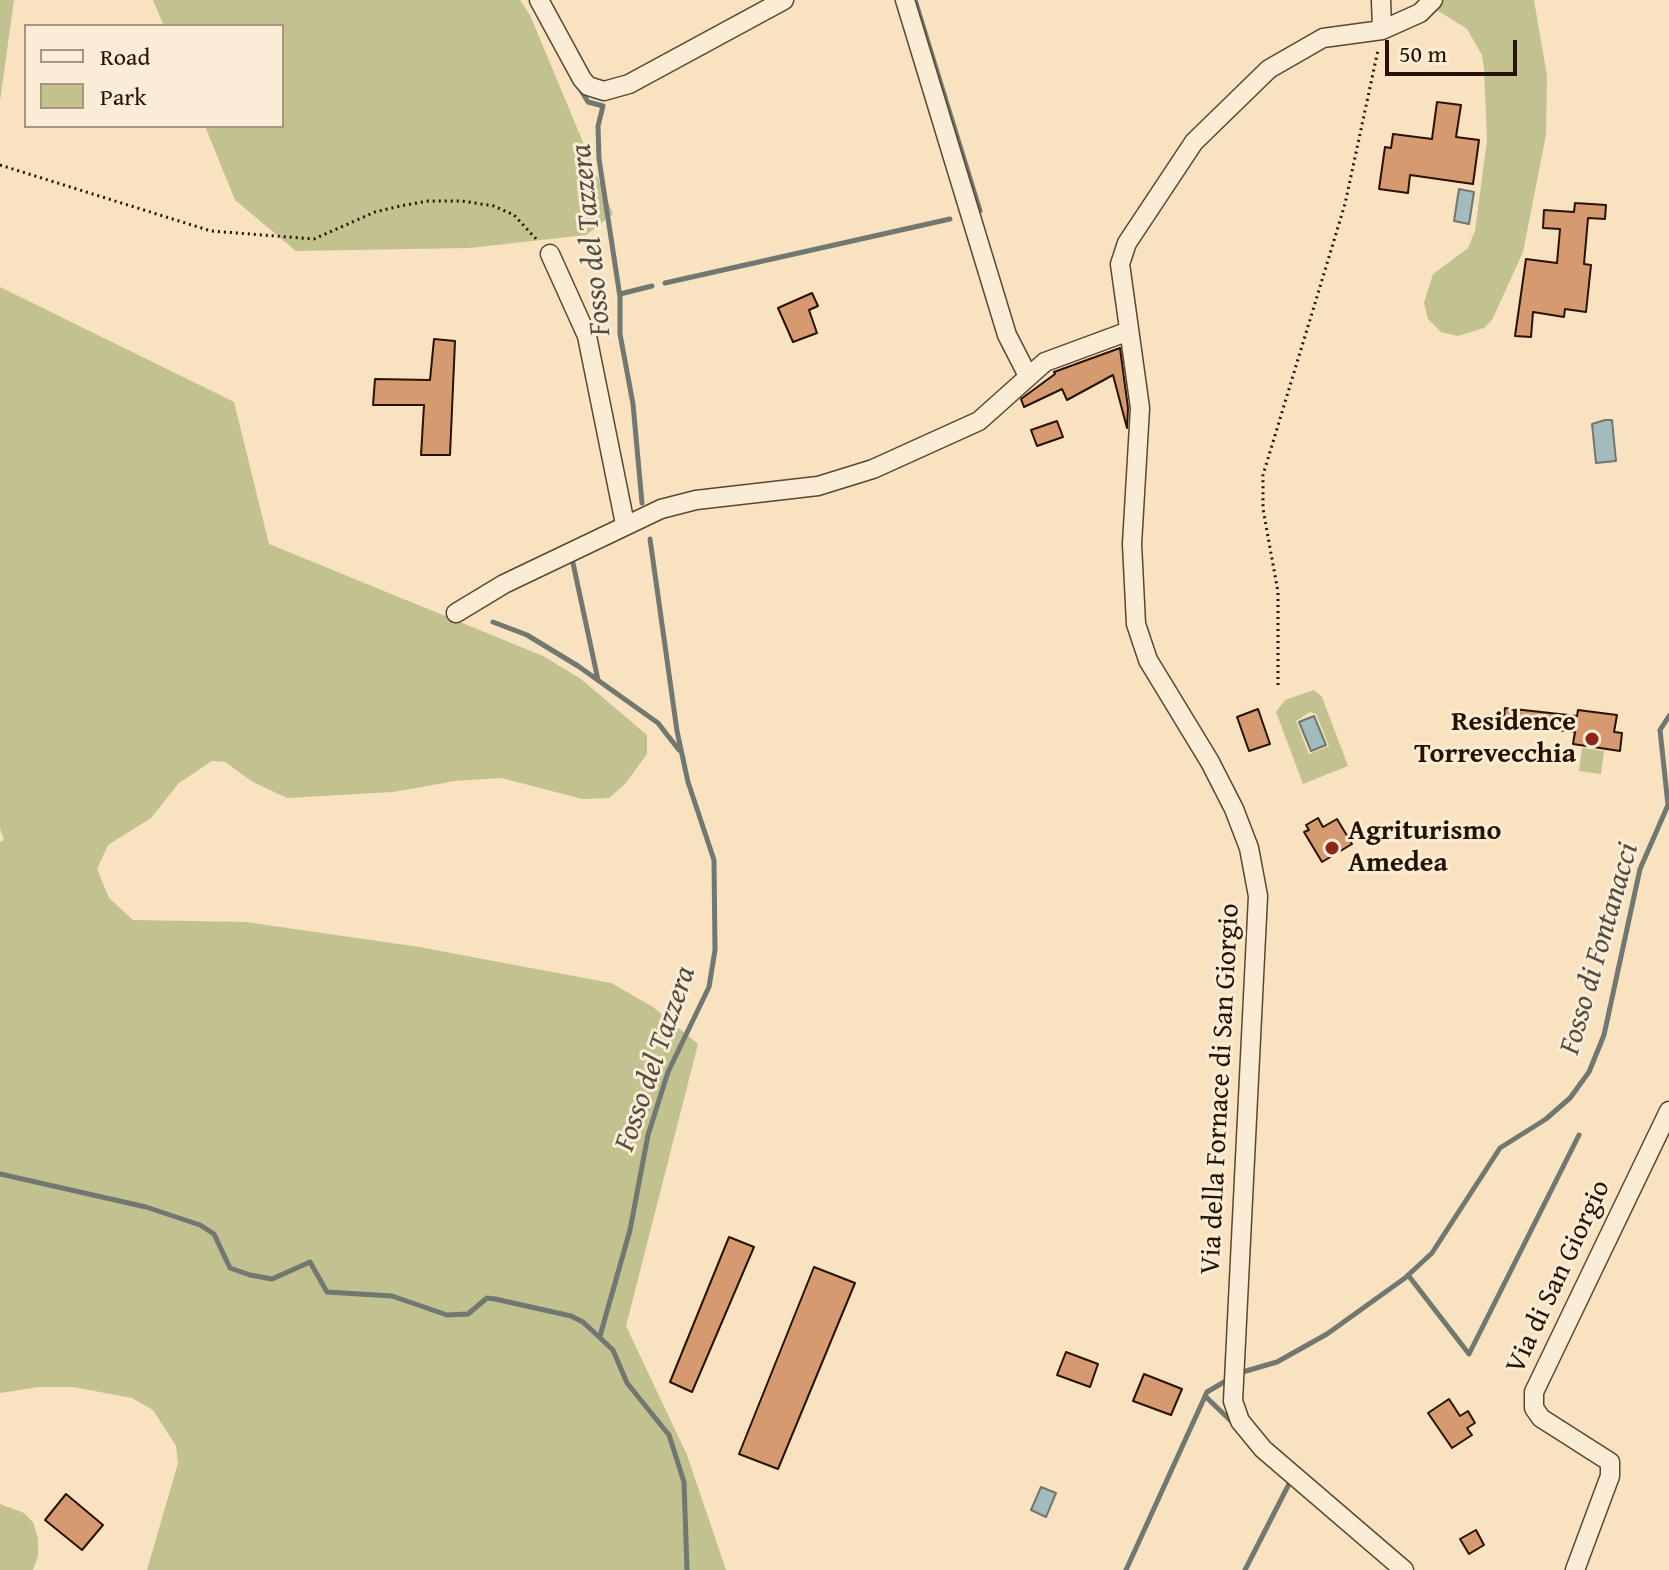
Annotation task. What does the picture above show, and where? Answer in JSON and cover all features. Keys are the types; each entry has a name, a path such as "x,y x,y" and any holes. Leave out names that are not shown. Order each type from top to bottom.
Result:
{"street":[{"path":"539,0 582,79 588,86 604,91 629,84 784,0"},
{"path":"905,0 1007,335 1028,376"},
{"path":"1381,0 1382,30"},
{"name":"Via della Fornace di San Giorgio","path":"1404,1570 1270,1456 1245,1428 1233,1401 1258,896 1249,848 1234,809 1210,762 1148,660 1139,637 1133,597 1132,544 1140,408 1121,257 1194,142 1238,95 1295,51 1323,38 1382,30 1420,13 1433,0"},
{"path":"550,254 587,336 625,524"},
{"path":"456,613 504,584 625,524 679,503 818,486 859,475 979,421 1028,376 1060,355 1129,331"},
{"name":"Via di San Giorgio","path":"1575,1570 1610,1476 1610,1462 1541,1418 1534,1408 1534,1392 1669,1111"}],"path":[{"path":"1278,685 1278,592 1263,509 1263,475 1345,204 1382,30"},
{"path":"0,165 211,231 314,239 375,212 428,201 494,206 514,215 550,254"}],"green space":[{"path":"0,0 14,0 0,101"},
{"path":"153,0 520,0 530,15 613,214 586,235 469,248 296,251 235,200 206,128 284,128 284,24 163,24"},
{"path":"1421,0 1534,0 1547,76 1546,135 1523,252 1492,320 1484,328 1458,336 1441,332 1428,319 1424,303 1433,274 1468,248 1475,231 1487,140 1484,69 1482,55 1467,29"},
{"path":"0,287 234,402 269,544 543,656 581,679 647,735 647,754 625,784 609,798 582,799 502,778 455,781 393,792 287,798 253,782 225,762 212,761 179,783 151,818 108,845 97,869 109,898 133,920 246,922 419,947 611,983 653,1007 698,1044 626,1326 687,1455 726,1570 147,1570 178,1463 176,1446 153,1410 132,1398 73,1387 39,1387 0,1393 0,842 4,840 0,828"},
{"path":"1314,690 1322,697 1348,766 1303,784 1276,712 1285,700","holes":["1310,712 1316,714 1329,746 1309,754 1296,721"]},
{"path":"1582,748 1604,751 1601,774 1579,771"},
{"path":"0,1504 24,1513 33,1522 38,1539 38,1556 33,1570 0,1570"}],"water":[{"path":"1459,189 1474,192 1469,224 1454,221"},
{"path":"1612,420 1616,461 1596,463 1592,424"},
{"path":"1314,716 1326,745 1311,751 1299,722"},
{"path":"1041,1487 1056,1493 1046,1517 1031,1510"}],"building":[{"path":"1437,102 1461,105 1456,137 1479,140 1473,184 1410,175 1408,193 1379,189 1385,147 1391,148 1393,134 1432,139"},
{"path":"1575,203 1606,205 1605,219 1588,218 1584,264 1591,265 1586,312 1565,309 1564,317 1533,312 1531,337 1515,336 1526,259 1557,263 1560,229 1543,228 1544,210 1574,212"},
{"path":"812,293 818,306 809,310 817,333 793,342 778,308"},
{"path":"434,339 455,341 450,455 421,455 424,405 373,405 375,379 430,380"},
{"path":"1120,348 1128,408 1127,428 1113,375 1067,400 1062,389 1024,407 1021,399 1054,372"},
{"path":"1057,421 1063,437 1037,446 1031,430"},
{"path":"1505,708 1577,716 1578,710 1617,715 1614,732 1622,733 1620,751 1573,744 1575,732 1503,724"},
{"path":"1258,709 1270,744 1249,751 1237,717"},
{"path":"1318,818 1323,827 1337,819 1352,844 1322,862 1304,832 1309,830 1306,825"},
{"path":"729,1237 754,1247 692,1392 670,1382"},
{"path":"814,1267 855,1283 778,1469 739,1454"},
{"path":"1066,1352 1098,1364 1090,1387 1057,1375"},
{"path":"1144,1374 1182,1389 1171,1415 1133,1401"},
{"path":"1449,1399 1460,1416 1468,1411 1475,1423 1467,1428 1472,1435 1452,1448 1428,1413"},
{"path":"66,1494 103,1525 82,1550 45,1520"},
{"path":"1476,1530 1484,1545 1469,1554 1460,1539"}],"waterway":[{"path":"915,0 980,211"},
{"name":"Fosso del Tazzera","path":"579,87 588,102 603,106 598,126 599,159 620,297 620,334 633,404 642,503"},
{"path":"665,283 950,219"},
{"path":"620,294 652,286"},
{"name":"Fosso del Tazzera","path":"600,1336 630,1230 648,1135 668,1072 709,987 715,950 714,860 688,782 677,731 650,539"},
{"path":"573,563 598,680"},
{"path":"493,622 527,635 578,666 658,723 679,750"},
{"name":"Fosso di Fontanacci","path":"1239,1373 1277,1362 1327,1334 1405,1278 1432,1253 1500,1148 1546,1119 1570,1098 1589,1072 1604,1035 1640,869 1668,805 1660,730 1669,716"},
{"path":"1408,1275 1469,1354 1579,1135"},
{"path":"0,1174 146,1207 200,1225 214,1234 230,1268 250,1275 272,1279 310,1262 327,1292 392,1296 447,1315 468,1314 487,1298 571,1316 583,1322 613,1350 627,1383 669,1435 684,1482 687,1570"},
{"name":"Fosso di Fontanacci","path":"1126,1570 1207,1392 1231,1378"},
{"path":"1205,1396 1233,1423"},
{"path":"1245,1570 1290,1482"}],"place":[{"name":"Residence Torrevecchia","path":"1592,739"},
{"name":"Agriturismo Amedea","path":"1332,848"}]}
